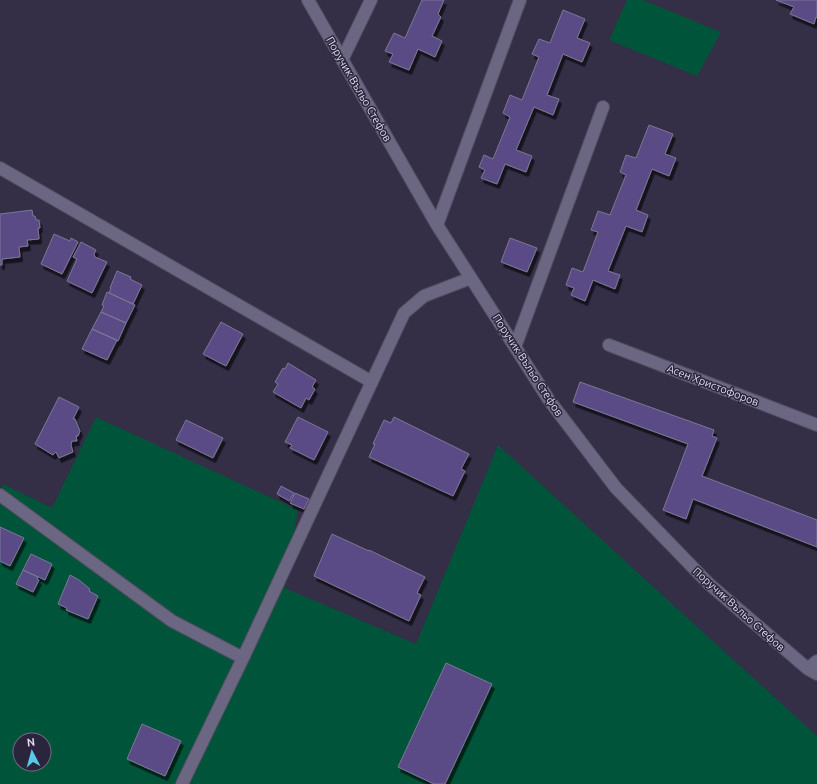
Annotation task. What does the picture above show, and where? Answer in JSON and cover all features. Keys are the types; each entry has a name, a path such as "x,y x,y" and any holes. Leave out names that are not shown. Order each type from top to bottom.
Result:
{"street":[{"name":"Поручик Въльо Стефов","path":"308,0 438,225 549,400 616,488 709,584 812,672"},
{"path":"342,60 371,0"},
{"path":"438,225 520,0"},
{"path":"515,347 603,107"},
{"path":"0,168 372,382"},
{"path":"182,784 243,658 404,313 424,296 471,278"},
{"name":"Асен Христофоров","path":"610,345 817,425"},
{"path":"0,495 172,621 243,658"},
{"path":"812,672 817,660"}],"green space":[{"path":"627,0 643,0 721,32 697,76 609,40"},
{"path":"96,417 298,510 285,588 416,644 498,445 817,736 817,784 0,784 0,490 3,484 52,508"}],"building":[{"path":"422,0 444,0 438,14 441,17 432,36 442,41 435,57 418,49 409,70 389,62 393,54 385,51 394,33 405,38"},
{"path":"776,0 817,0 817,18 816,17 814,24 790,14 794,7"},
{"path":"563,10 585,19 577,38 590,43 582,62 563,54 547,95 559,99 553,115 534,107 516,150 532,156 526,172 505,164 497,184 481,178 485,170 479,167 484,155 493,159 510,117 503,113 510,95 522,100 539,57 532,54 539,39 550,43"},
{"path":"649,125 673,134 665,154 676,158 669,176 652,169 636,210 648,215 642,232 626,226 608,271 620,275 615,289 593,280 585,301 571,295 574,288 566,285 572,268 583,272 598,232 591,230 598,211 610,215 626,175 620,172 626,155 636,158"},
{"path":"32,210 33,216 35,216 36,220 39,220 39,239 27,240 28,246 19,247 20,257 2,259 2,265 0,265 0,214"},
{"path":"54,234 70,241 71,238 78,242 62,274 41,264"},
{"path":"510,238 537,248 527,272 501,262"},
{"path":"81,242 96,250 94,254 95,257 107,262 92,293 67,281 77,259 73,257"},
{"path":"117,271 131,277 130,279 142,285 133,304 109,293"},
{"path":"107,292 135,305 126,323 101,312"},
{"path":"101,312 126,323 118,341 92,329"},
{"path":"221,322 243,334 226,366 203,354"},
{"path":"92,329 117,340 107,360 82,349"},
{"path":"288,363 316,380 312,387 315,389 309,400 306,398 301,408 273,392 278,384 275,382 283,368 285,369"},
{"path":"580,382 714,430 712,436 717,438 702,476 817,520 817,547 693,499 686,519 663,510 688,444 573,402"},
{"path":"59,397 79,407 73,419 75,419 80,431 78,436 76,436 77,441 72,441 71,445 73,452 59,458 56,452 53,455 35,444"},
{"path":"298,417 328,432 314,460 290,448 292,445 285,442"},
{"path":"394,417 469,454 461,469 465,471 453,496 369,457 384,420 391,423"},
{"path":"186,420 223,438 213,458 176,440"},
{"path":"281,486 294,493 289,501 277,494"},
{"path":"295,493 309,499 304,509 290,503"},
{"path":"0,527 24,538 10,566 0,561"},
{"path":"332,534 425,577 417,593 421,595 409,621 314,576"},
{"path":"31,554 52,564 45,580 23,570"},
{"path":"23,570 38,577 37,579 39,580 33,592 16,584"},
{"path":"70,575 90,589 89,591 98,596 88,619 66,610 67,608 58,604"},
{"path":"446,663 492,684 445,784 434,784 398,767"},
{"path":"142,724 181,741 165,776 127,759"}]}
